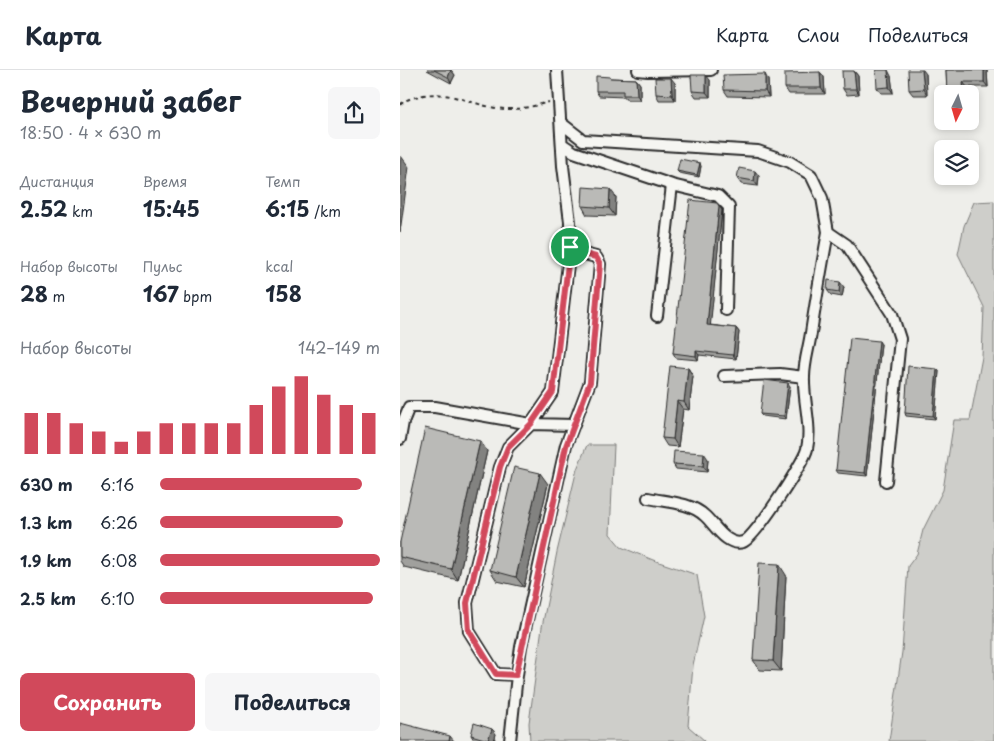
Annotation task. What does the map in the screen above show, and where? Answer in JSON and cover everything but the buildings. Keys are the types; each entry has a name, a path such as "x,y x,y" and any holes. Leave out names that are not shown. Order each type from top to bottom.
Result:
{"street":[{"path":"516,675 496,674 469,631 467,603 500,467 508,447 531,424 553,392 570,247 570,222 563,166 557,70"},
{"path":"638,70 711,70"},
{"path":"561,124 583,140 758,151 790,162 811,175 822,198 828,232 804,377 808,436 807,449 802,462 752,535 744,542 734,542 725,537 704,515 694,508 648,498"},
{"path":"562,144 574,152 672,185 718,196 729,207 726,310"},
{"path":"657,316 672,185"},
{"path":"828,232 846,245 857,260 892,314 900,339 886,480"},
{"path":"518,741 510,736 516,675 566,446 590,382 600,264 596,257 576,252 570,247"},
{"path":"724,376 780,374 804,377"},
{"path":"400,438 403,422 409,408 435,407 531,424 574,425"}],"path":[{"path":"400,105 404,101 426,93 450,95 495,108 521,109 558,100"}],"shaded area":[{"path":"994,201 994,741 889,741 902,652 908,566 917,554 923,530 943,490 954,420 970,420 982,357 984,307 958,254 964,226 974,202"},
{"path":"587,445 614,445 610,534 621,547 697,575 704,616 693,665 688,726 705,741 530,741 529,723 542,627 557,552 577,469"}],"route":[{"path":"570,247 572,251 596,257 600,264 590,382 566,446 516,675 496,674 469,631 467,603 500,467 508,447 531,424 553,392 570,247"}]}
